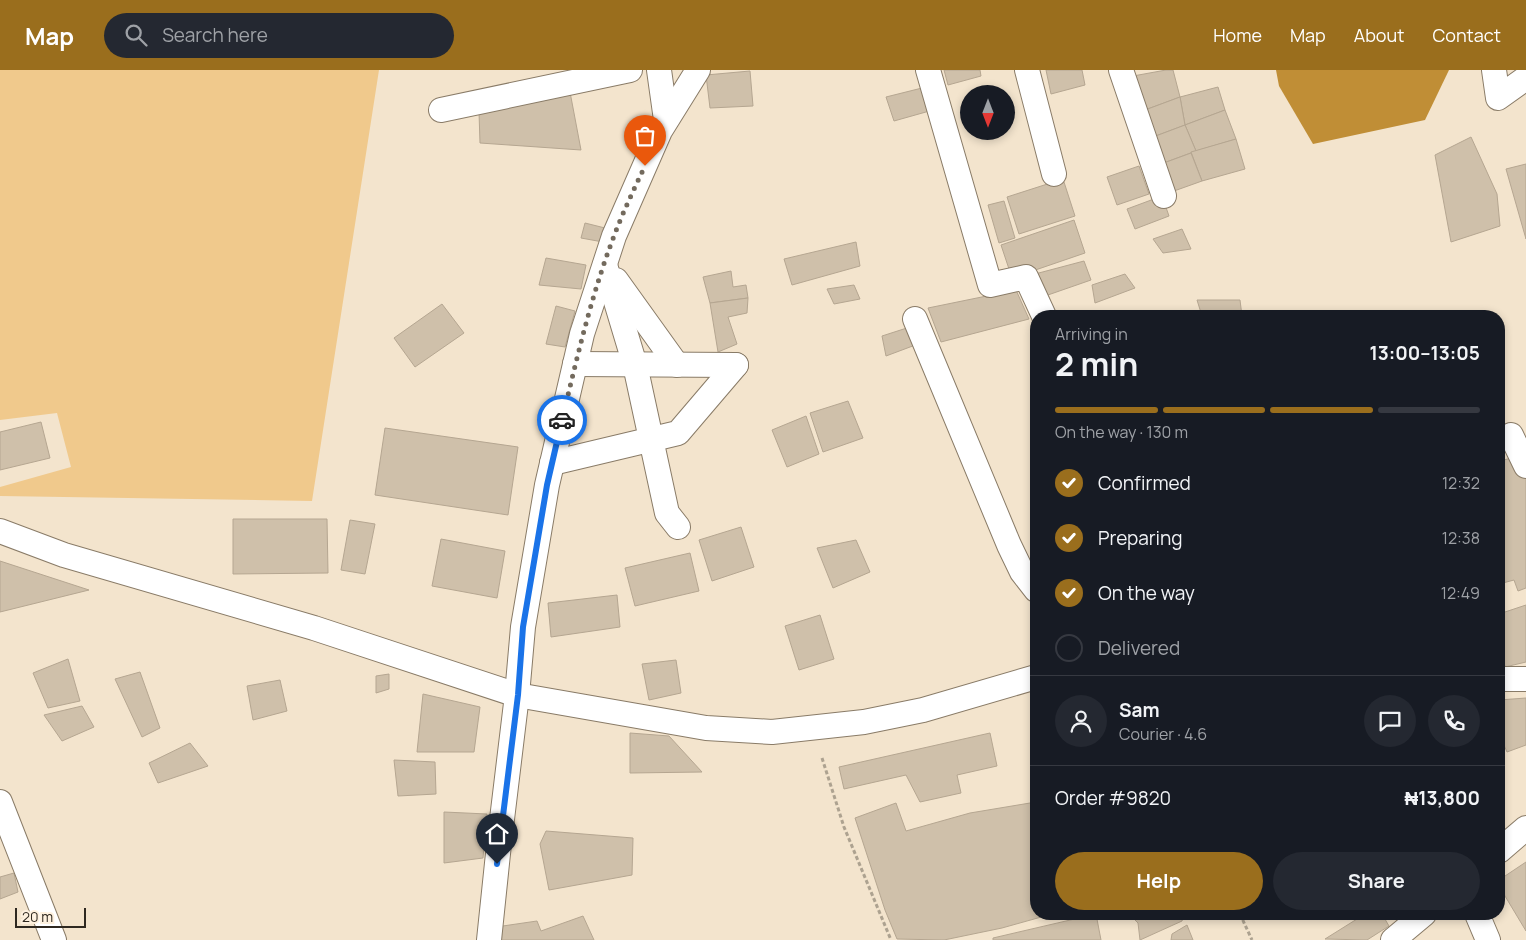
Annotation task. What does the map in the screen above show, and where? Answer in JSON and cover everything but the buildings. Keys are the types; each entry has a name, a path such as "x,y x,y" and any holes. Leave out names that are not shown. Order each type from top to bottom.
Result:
{"street":[{"path":"441,110 630,70"},
{"path":"659,70 666,120"},
{"path":"489,940 518,695 523,627 547,485 582,334 614,236 660,131 698,70"},
{"path":"928,70 990,285 1026,277 1041,310"},
{"path":"1027,70 1054,174"},
{"path":"1121,70 1164,196"},
{"path":"1494,70 1498,98 1526,78"},
{"path":"604,265 635,365 667,512 678,527"},
{"path":"604,265 677,365"},
{"path":"915,319 1012,552 1022,572 1030,582"},
{"path":"552,463 678,433 736,365 575,364"},
{"path":"1512,435 1526,466"},
{"path":"0,531 64,555 314,628 518,695 706,728 772,732 864,722 923,710 1030,674"},
{"path":"1505,679 1526,679"},
{"path":"0,802 54,940"},
{"path":"1505,846 1526,828"},
{"path":"1393,940 1417,920"},
{"path":"1480,920 1488,940"}],"path":[{"path":"822,758 844,827 891,940"},
{"path":"1243,920 1252,940"}],"shaded area":[{"path":"0,70 379,70 312,501 0,496 0,487 71,467 57,413 0,420"},
{"path":"1276,70 1449,70 1425,120 1313,144 1279,86"}],"way so far":[{"path":"562,420 582,334 604,265 614,236 645,166"}],"route":[{"path":"497,864 518,695 523,627 547,485 562,420"}]}
